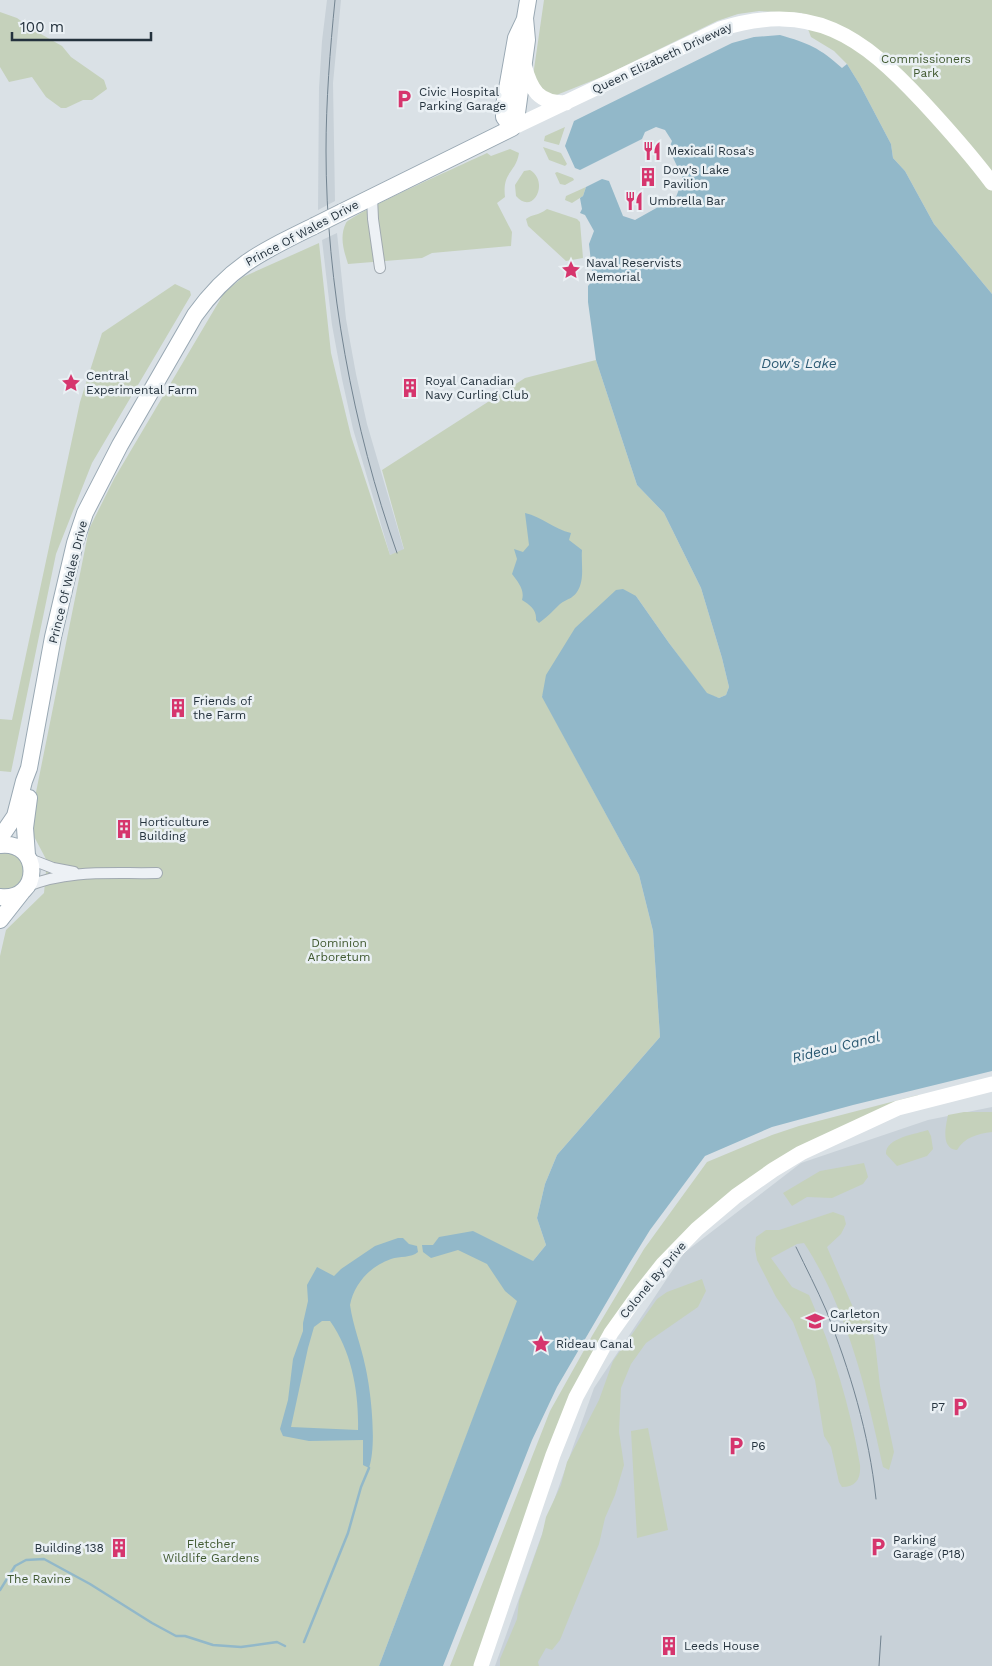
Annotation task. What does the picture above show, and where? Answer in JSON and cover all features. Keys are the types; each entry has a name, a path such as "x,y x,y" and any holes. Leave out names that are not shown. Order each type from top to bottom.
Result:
{"main road":[{"path":"512,128 504,118 504,106 516,38 525,18 528,0"},
{"path":"512,128 517,113 528,40 525,18"},
{"name":"Queen Elizabeth Driveway","path":"512,128 720,29 741,22 761,19 804,21 826,26 846,35 865,46 884,62 936,116 992,183"},
{"path":"524,65 531,87 538,95 552,101 566,103"},
{"name":"Prince Of Wales Drive","path":"0,838 15,816 29,768 53,637 75,543 85,513 101,480 195,315 209,295 232,272 250,259 512,128"},
{"name":"Prince Of Wales Drive","path":"26,888 32,874 25,828 32,783 29,768"},
{"path":"0,845 14,846 28,857"},
{"path":"0,897 12,897 26,888"},
{"path":"0,920 26,888"},
{"name":"Colonel By Drive","path":"481,1666 559,1437 603,1346 628,1308 658,1270 686,1240 736,1196 773,1170 802,1153 898,1108 992,1084"},
{"name":"Colonel By Drive","path":"874,1120 886,1119 992,1093"}],"street":[{"path":"372,197 380,268"},
{"path":"28,857 53,868 77,873 157,874"},
{"path":"26,888 47,879 77,873"}],"shaded area":[{"path":"327,0 341,0 333,83 335,201 318,210 319,88"},
{"path":"337,233 346,319 356,374 367,424 404,550 390,555 353,429 332,325 322,240"},
{"name":"Carleton University","path":"992,1107 992,1666 495,1666 594,1388 684,1253 801,1163 928,1120"}],"green space":[{"name":"Commissioners Park","path":"544,0 992,0 992,294 934,224 905,171 893,158 891,144 847,64 834,51 811,37 802,13 759,11 738,14 717,21 604,76 554,96 547,95 533,76"},
{"path":"0,12 17,18 62,46 71,57 104,80 107,89 92,100 83,100 66,108 61,108 46,97 32,77 9,82 0,67"},
{"path":"565,127 559,145 544,141 545,136"},
{"path":"543,147 561,153 567,164 565,166 549,160"},
{"path":"510,149 519,153 515,165 507,177 505,197 497,203 512,232 511,246 432,253 422,258 348,264 343,244 343,233 346,223 353,218 388,199 487,153 491,156"},
{"path":"530,170 536,175 539,189 533,200 528,202 522,201 516,196 515,185 524,171"},
{"path":"557,172 574,180 565,185 560,184 555,173"},
{"path":"586,187 583,196 572,203 565,200 566,196"},
{"path":"547,209 577,219 580,222 583,258 566,261 528,226 526,219"},
{"name":"Dominion Arboretum","path":"319,243 331,353 351,436 390,555 404,549 382,470 525,378 596,360 637,485 664,513 701,588 729,687 726,695 719,698 707,694 636,596 542,696 639,875 653,931 660,1037 557,1155 545,1184 537,1218 546,1245 533,1261 379,1666 0,1666 0,956 6,930 44,893 47,861 29,827 89,529 114,479 224,293 243,277"},
{"path":"175,284 190,291 191,295 92,463 56,554 11,772 0,771 0,719 12,720 80,402 102,333"},
{"path":"0,852 10,852 21,857 26,874 14,891 0,892"},
{"path":"918,1095 919,1098 749,1178 598,1342 475,1666 450,1666 550,1411 644,1249 707,1162 799,1126"},
{"path":"964,1112 992,1112 992,1132 972,1137 957,1150 952,1149 948,1146 945,1136 948,1115"},
{"path":"928,1130 933,1149 927,1156 897,1166 886,1154 890,1144 896,1140"},
{"path":"864,1163 868,1177 863,1184 832,1198 807,1197 792,1206 783,1193 820,1171"},
{"path":"833,1212 844,1216 846,1224 841,1234 827,1247 855,1312 868,1313 875,1342 880,1386 894,1452 889,1470 883,1467 854,1351 833,1295 819,1269 804,1243 797,1244 771,1258 792,1287 809,1295 826,1336 840,1378 860,1465 860,1474 857,1481 847,1487 842,1487 839,1482 831,1447 824,1436 815,1380 793,1322 776,1297 757,1260 755,1249 756,1237 766,1230 779,1230"},
{"path":"702,1279 706,1291 698,1307 646,1343 631,1364 621,1388 619,1432 624,1465 615,1495 605,1518 599,1544 560,1640 552,1650 546,1648 538,1662 539,1666 500,1666 500,1659 517,1619 519,1601 542,1535 546,1517 561,1485 567,1462 599,1400 613,1361 657,1299 667,1292"},
{"path":"648,1428 668,1530 637,1538 631,1431"}],"water":[{"name":"Dow's Lake","path":"780,35 813,47 842,68 847,64 891,144 893,158 905,171 934,224 992,294 992,1071 772,1127 705,1156 650,1230 557,1387 532,1440 443,1666 379,1666 517,1301 505,1291 487,1264 458,1250 431,1258 423,1252 422,1245 433,1245 439,1237 473,1231 533,1261 546,1245 537,1218 545,1184 557,1155 660,1037 653,931 639,875 542,697 546,675 575,628 616,590 623,589 636,596 707,693 719,698 726,695 729,687 701,588 664,513 637,485 596,360 588,302 588,286 593,280 589,244 594,231 585,215 580,213 582,209 580,198 583,196 586,187 602,179 609,181 623,216 635,220 676,197 683,179 669,149 672,141 665,130 656,127 645,132 642,139 580,170 575,168 565,146 574,121 732,43 754,37"},
{"path":"525,513 571,533 569,540 582,550 582,577 578,590 574,596 560,604 539,623 532,608 522,600 522,589 512,574 517,559 514,549 523,552 529,545"},
{"path":"403,1238 409,1244 417,1246 418,1252 391,1259 376,1266 359,1283 350,1305 365,1365 371,1403 373,1446 369,1468 363,1465 363,1440 309,1441 283,1436 280,1429 288,1400 293,1359 303,1331 308,1301 307,1285 317,1267 334,1276 341,1269 375,1246","holes":["322,1321 330,1321 344,1346 353,1373 358,1430 291,1427 314,1327"]}],"waterway":[{"path":"304,1642 348,1533 361,1487 369,1468"},
{"path":"0,1590 15,1566 26,1560 44,1559 90,1584 176,1636 185,1636 213,1645 241,1647 277,1642 285,1646"}],"tram line":[{"path":"335,0 326,132 327,201 331,252 345,355 355,406 367,456 397,553"},
{"path":"796,1247 826,1310 851,1379 869,1450 876,1499"},
{"path":"879,1666 881,1636"}],"place":[{"name":"Civic Hospital Parking Garage","path":"404,99"},
{"name":"Mexicali Rosa's","path":"652,151"},
{"name":"Dow's Lake Pavilion","path":"648,177"},
{"name":"Umbrella Bar","path":"634,201"},
{"name":"Naval Reservists Memorial","path":"571,270"},
{"name":"Central Experimental Farm","path":"71,383"},
{"name":"Royal Canadian Navy Curling Club","path":"410,388"},
{"name":"Friends of the Farm","path":"178,708"},
{"name":"Horticulture Building","path":"124,829"},
{"name":"Carleton University","path":"815,1321"},
{"name":"Rideau Canal","path":"541,1344"},
{"name":"P7","path":"960,1407"},
{"name":"P6","path":"736,1446"},
{"name":"Parking Garage (P18)","path":"878,1547"},
{"name":"Building 138","path":"119,1548"},
{"name":"Leeds House","path":"669,1646"}],"park label":[{"name":"Fletcher Wildlife Gardens","path":"211,1551"},
{"name":"The Ravine","path":"39,1579"}]}
